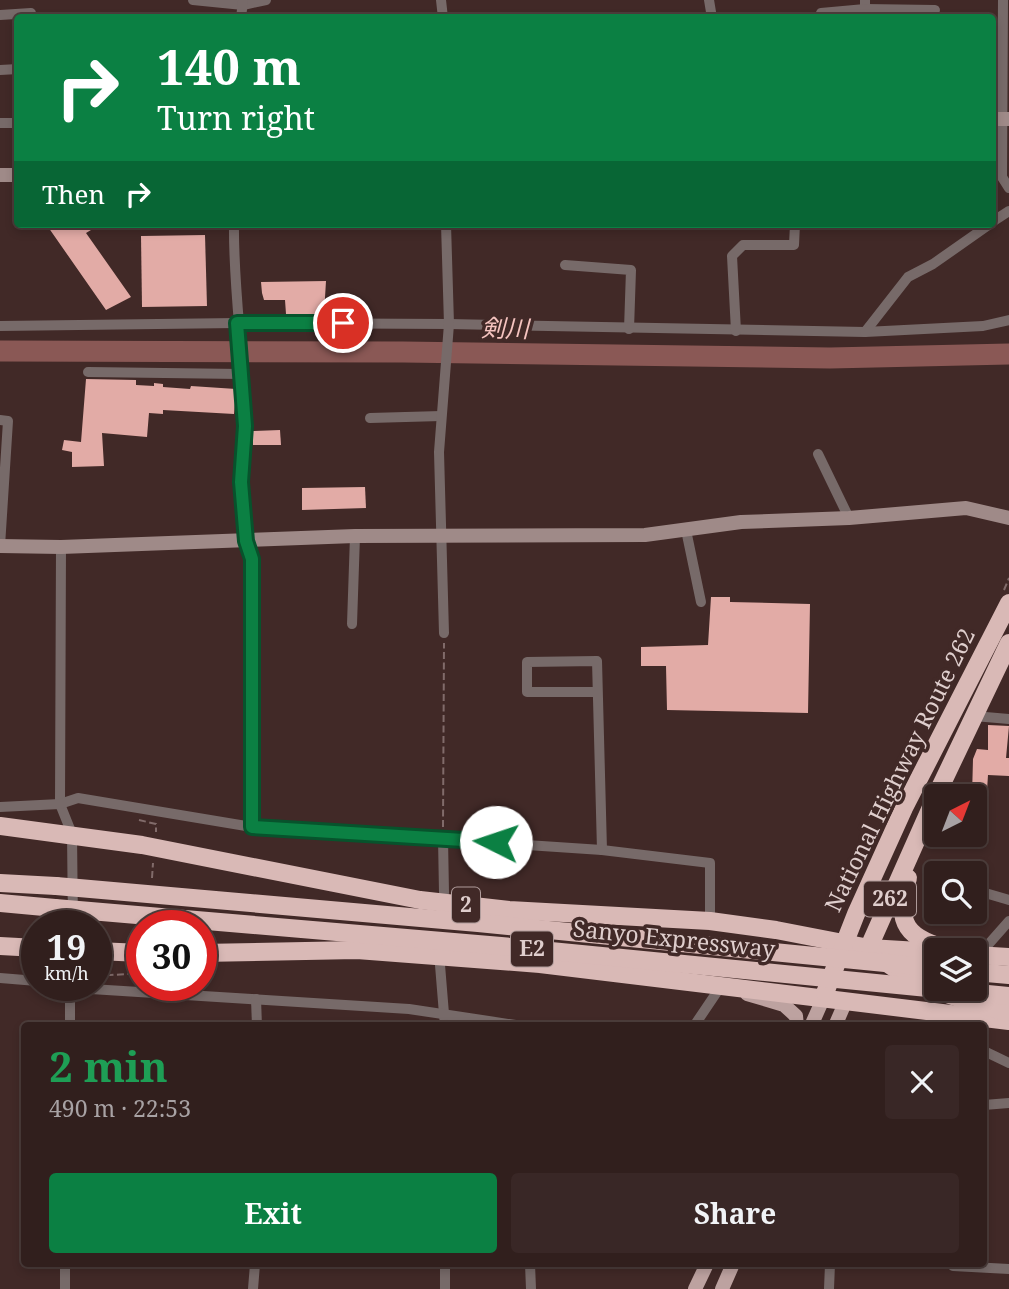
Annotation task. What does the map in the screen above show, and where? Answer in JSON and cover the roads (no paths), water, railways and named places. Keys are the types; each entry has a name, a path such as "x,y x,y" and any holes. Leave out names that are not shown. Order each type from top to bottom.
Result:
{"highway":[{"name":"National Highway Route 262","path":"823,999 843,944 904,808 1009,603"},
{"name":"National Highway Route 262","path":"942,784 1009,643"},
{"name":"National Highway Route 262","path":"845,1003 924,822"},
{"name":"2","path":"0,826 72,834 237,862 420,900 509,910 710,921 776,930 843,944 924,950"},
{"path":"912,847 901,916 908,930 924,941"},
{"name":"Sanyo Expressway","path":"0,883 478,923 924,967"},
{"name":"Sanyo Expressway","path":"0,903 446,941 1009,996"},
{"path":"856,914 871,947 904,975 958,999 1009,1013"},
{"path":"0,946 21,947"},
{"path":"217,953 357,950 540,964 823,999 960,1021 1009,1021"},
{"path":"987,959 1009,957"},
{"path":"987,965 1009,975"}],"main road":[{"path":"729,987 784,1005 796,1016 797,1022"},
{"path":"813,1022 823,999"},
{"path":"837,1022 845,1003"},
{"path":"695,1289 705,1267"},
{"path":"722,1289 732,1267"}],"street":[{"path":"193,0 243,3 265,0"},
{"path":"1003,0 996,89 1005,160 1002,177 1009,188"},
{"path":"821,13 865,9 935,10"},
{"path":"234,228 245,426 241,482 246,541 252,559 252,827"},
{"path":"444,633 440,416 449,324 446,228"},
{"path":"736,331 732,256 743,245 794,245 795,228"},
{"path":"865,332 908,277 933,264 984,228"},
{"path":"565,265 631,270 629,329"},
{"path":"0,327 449,324 865,332 983,326 1009,320"},
{"path":"88,372 241,370"},
{"path":"370,418 440,416"},
{"path":"0,420 8,421 0,546 61,547 355,536 545,533 607,537 741,522 849,518 966,508 1009,518"},
{"path":"818,454 849,518"},
{"path":"686,530 701,602"},
{"path":"352,624 355,536"},
{"path":"61,547 60,804 72,834 73,910"},
{"path":"597,691 527,692 527,662 597,661 601,725 601,850"},
{"path":"974,716 1009,719"},
{"path":"0,807 60,804 78,798 252,827 601,850 710,863 710,921"},
{"path":"443,838 444,893"},
{"path":"987,894 1009,900"},
{"path":"987,947 1009,921"},
{"path":"440,965 445,1020"},
{"path":"0,978 21,980"},
{"path":"698,1022 729,987"},
{"path":"112,988 315,1006 409,1009 445,1020 471,1022"},
{"path":"257,999 257,1022"},
{"path":"70,1001 70,1022"},
{"path":"987,1052 1009,1063"},
{"path":"987,1105 1009,1103"},
{"path":"65,1267 65,1289"},
{"path":"253,1289 255,1267"},
{"path":"445,1267 445,1289"},
{"path":"530,1267 531,1289"},
{"path":"830,1267 830,1289"},
{"path":"972,1267 1009,1269"}],"waterway":[{"name":"剣川","path":"0,351 403,352 830,358 1009,354"}]}
